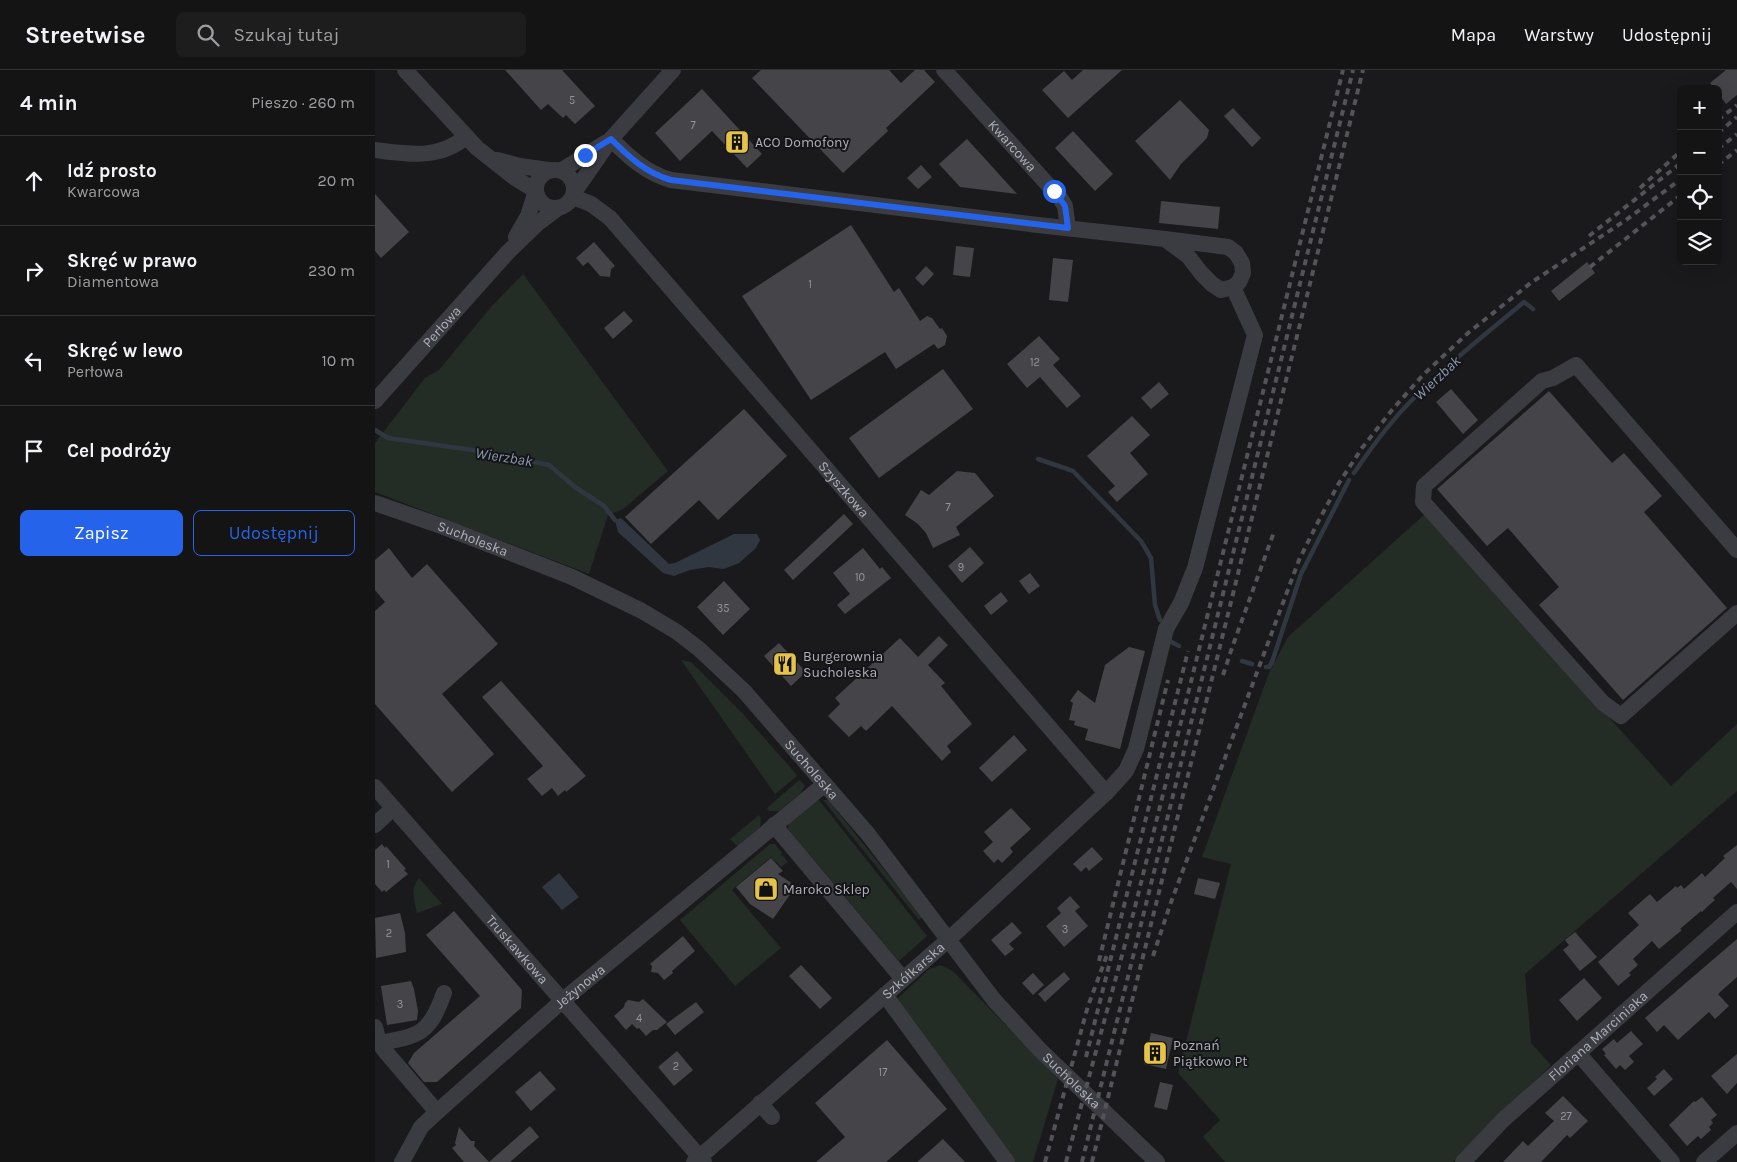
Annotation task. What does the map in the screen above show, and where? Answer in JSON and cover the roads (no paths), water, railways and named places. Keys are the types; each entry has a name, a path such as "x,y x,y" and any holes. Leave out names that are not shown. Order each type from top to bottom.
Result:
{"street":[{"path":"405,70 466,137 489,158 535,191 541,202 546,206 558,208 569,202 611,139 673,70"},
{"name":"Kwarcowa","path":"944,70 1060,198 1065,206 1068,228"},
{"path":"375,150 431,153 456,146 466,137"},
{"path":"535,191 539,178 611,139"},
{"path":"611,139 640,166 660,177 671,180 1165,239 1228,247 1236,253 1242,262 1243,273 1239,282 1233,287 1221,290 1201,273 1188,256 1165,239"},
{"path":"489,158 520,166 555,170 572,178 574,194"},
{"name":"Perłowa","path":"508,252 528,216 535,191"},
{"name":"Szyszkowa","path":"574,194 610,218 1106,794"},
{"name":"Perłowa","path":"375,401 508,252 538,223 558,208"},
{"name":"Szkółkarska","path":"699,1160 760,1103 948,940 1106,794 1126,771 1136,749 1166,629 1181,603 1195,568 1255,335 1233,287"},
{"path":"1737,550 1576,365 1553,378 1542,381 1424,486 1423,502 1603,703 1621,716 1737,613"},
{"name":"Sucholeska","path":"375,504 444,527 572,577 625,602 670,628 722,668 825,784 897,871 977,979 1012,1020 1040,1050 1157,1162"},
{"name":"Jeżynowa","path":"402,1162 421,1127 437,1112 562,1001 825,784"},
{"name":"Truskawkowa","path":"375,788 699,1160"},
{"path":"375,825 393,808"},
{"path":"774,825 903,980"},
{"name":"Floriana Marciniaka","path":"1463,1162 1503,1120 1737,912"},
{"path":"377,1035 408,1037 421,1032 432,1021 444,993"},
{"path":"885,995 1007,1162"},
{"path":"377,1035 437,1112"},
{"path":"1578,1053 1672,1162"},
{"path":"760,1103 773,1117"},
{"path":"1704,1162 1737,1133"}],"waterway":[{"name":"Wierzbak","path":"1354,473 1395,418 1438,375 1524,302 1533,309"},
{"name":"Wierzbak","path":"375,430 388,438 486,452 549,465 575,487 604,506 615,520"},
{"name":"Wierzbak","path":"1038,459 1073,471 1141,541 1151,558 1155,605 1160,620"},
{"name":"Wierzbak","path":"1266,667 1269,667 1272,662 1301,574 1349,480"},
{"name":"Wierzbak","path":"1168,640 1179,646"},
{"name":"Wierzbak","path":"1242,661 1252,664"}],"railway":[{"path":"1066,1162 1134,911 1343,70"},
{"path":"1082,1162 1353,70"},
{"path":"1092,1162 1363,70"},
{"path":"1722,117 1737,105"},
{"path":"1722,130 1737,117"},
{"path":"1722,146 1737,134"},
{"path":"1722,162 1737,150"},
{"path":"1640,188 1677,155"},
{"path":"1589,236 1677,166"},
{"path":"1153,956 1170,905 1299,560 1339,483 1362,448 1423,375 1468,333 1532,282 1626,220 1677,182"},
{"path":"1590,267 1677,198"},
{"path":"1223,675 1274,532"},
{"path":"1086,1057 1188,651"},
{"path":"1099,961 1168,680"},
{"path":"1045,1162 1088,1006 1107,955"}],"place":[{"name":"ACO Domofony","path":"737,142"},
{"name":"Burgerownia Sucholeska","path":"785,664"},
{"name":"Maroko Sklep","path":"766,889"},
{"name":"Poznań Piątkowo Pt","path":"1155,1053"}]}
